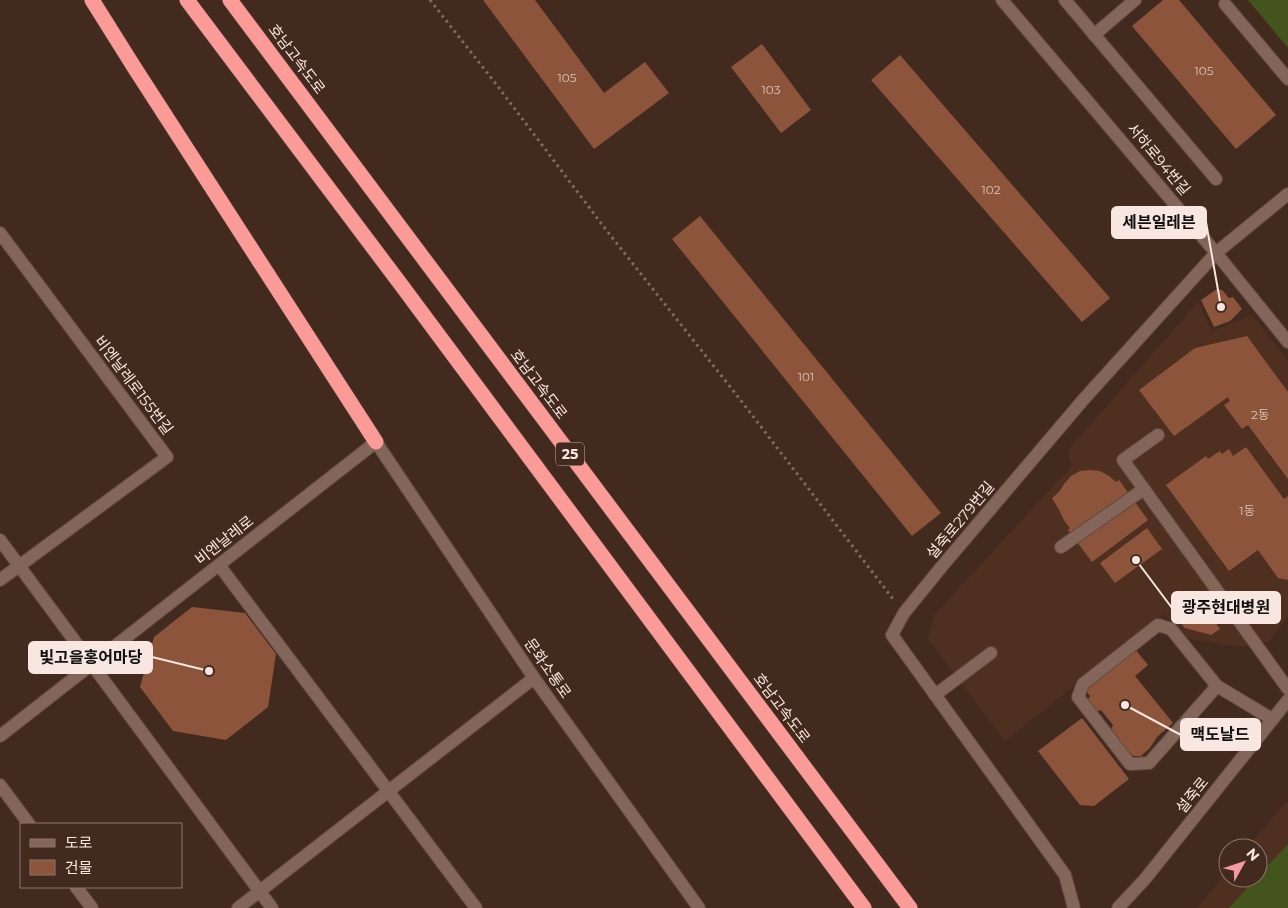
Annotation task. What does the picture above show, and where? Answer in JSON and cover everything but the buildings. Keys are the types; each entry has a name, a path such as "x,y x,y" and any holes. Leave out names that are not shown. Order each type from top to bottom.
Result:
{"highway":[{"path":"92,0 376,442"},
{"name":"25","path":"187,0 864,908"},
{"name":"호남고속도로","path":"230,0 910,908"}],"street":[{"name":"서하로94번길","path":"1002,0 1216,253 1288,342"},
{"path":"1065,0 1216,179"},
{"path":"1094,35 1135,0"},
{"path":"1226,1 1288,79"},
{"name":"설죽로279번길","path":"1074,908 1065,876 892,635 904,613 943,565 1083,400 1216,253 1288,194"},
{"name":"비엔날레로155번길","path":"0,233 168,457 19,565"},
{"path":"1158,435 1123,460 1288,689"},
{"name":"비엔날레로","path":"0,736 376,442"},
{"name":"문화소통로","path":"376,442 534,678 699,908"},
{"path":"1061,548 1144,489"},
{"path":"0,540 272,908"},
{"path":"0,580 19,565"},
{"path":"219,565 476,908"},
{"path":"1217,686 1149,763 1130,764 1078,697 1083,684 1158,625 1171,629 1217,686 1272,719"},
{"path":"935,695 991,653"},
{"path":"238,908 534,678"},
{"name":"설죽로","path":"1118,908 1145,879 1288,700"},
{"path":"0,785 28,823"},
{"path":"77,888 92,908"}],"path":[{"path":"430,0 904,613"}],"shaded area":[{"path":"1198,302 1212,331 1252,315 1288,361 1288,616 1268,642 1239,647 1184,638 1165,614 1005,741 928,639 934,615 1071,467 1068,450"},
{"path":"1288,800 1288,908 1197,908 1218,883 1218,888 1268,888 1268,838 1256,838"}],"green space":[{"path":"1248,0 1288,0 1288,48"},
{"path":"1288,844 1288,908 1229,908 1247,888 1268,888 1268,865"}],"place":[{"name":"세븐일레븐","path":"1221,307"},
{"name":"광주현대병원","path":"1136,560"},
{"name":"빛고을홍어마당","path":"209,671"},
{"name":"맥도날드","path":"1125,705"}]}
